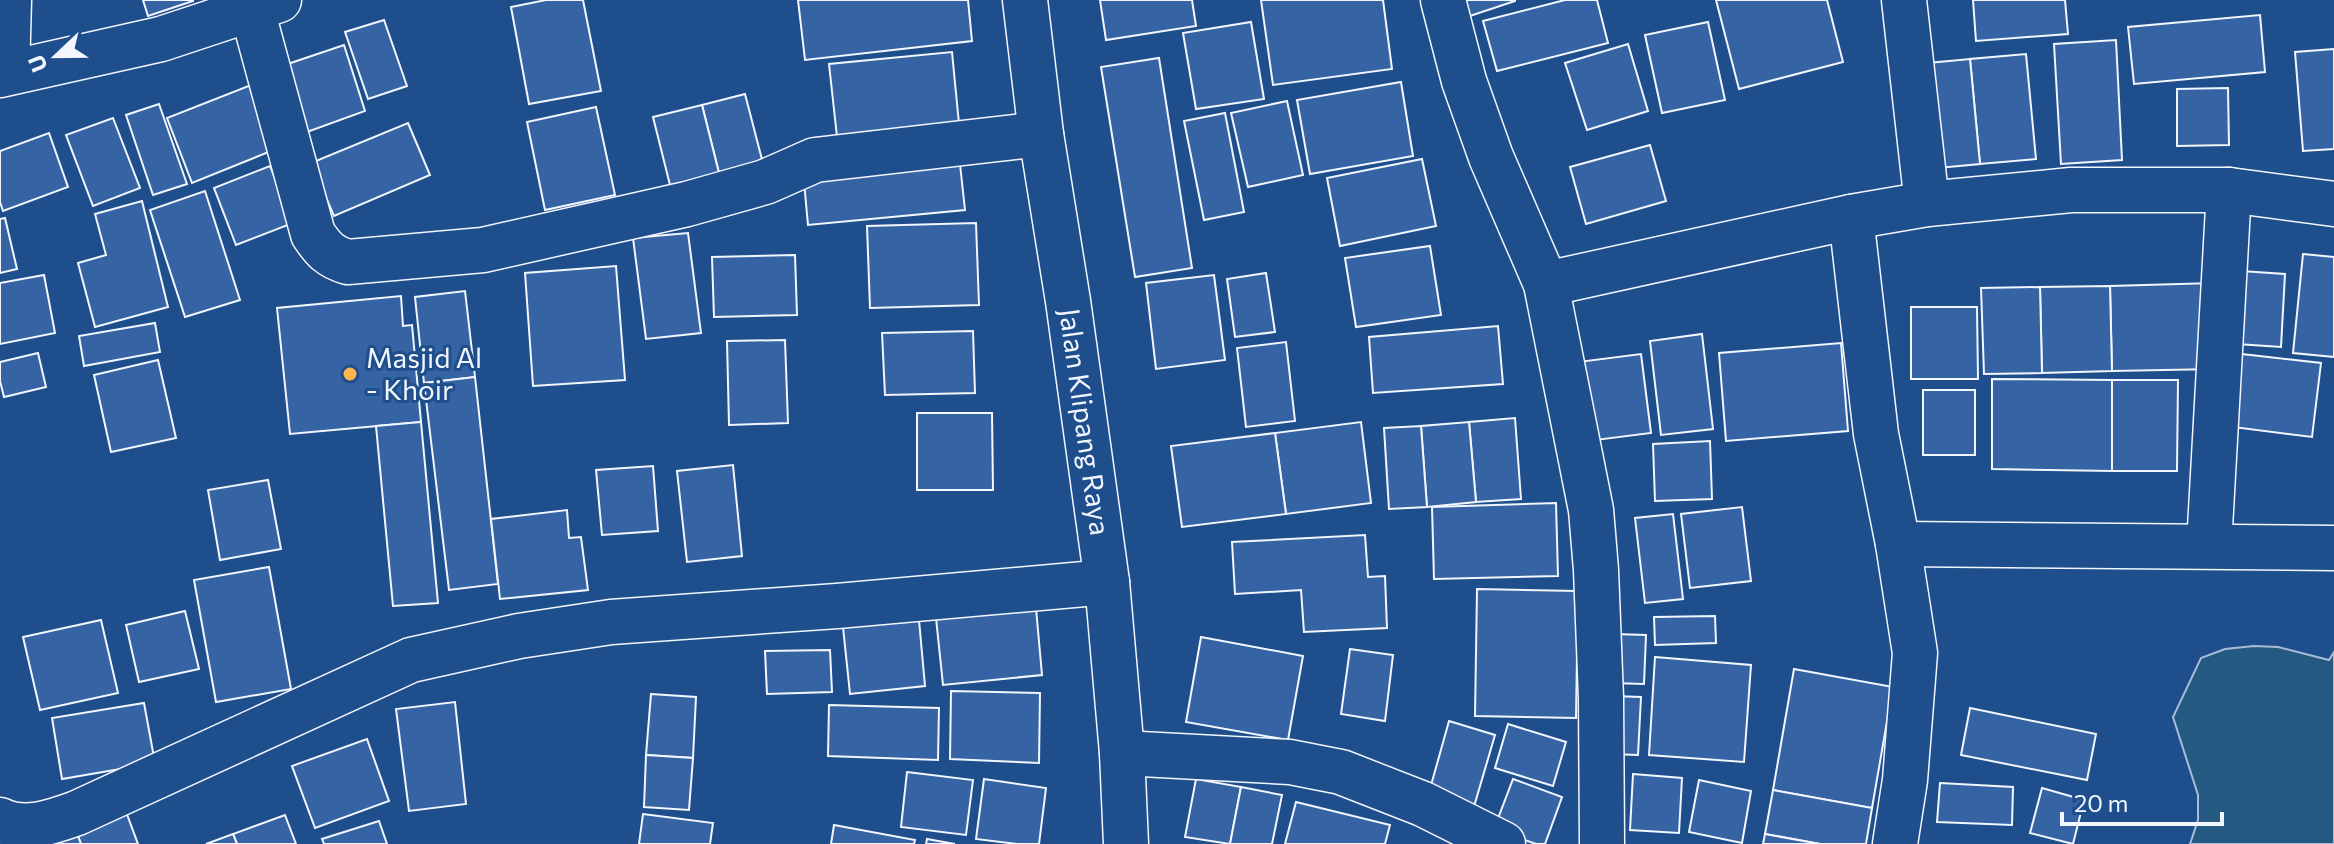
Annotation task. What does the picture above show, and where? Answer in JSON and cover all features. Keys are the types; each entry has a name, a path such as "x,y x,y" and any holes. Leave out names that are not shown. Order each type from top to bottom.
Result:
{"street":[{"path":"9,0 4,74 161,39 266,5 313,234 327,253 348,262 483,250 687,204 765,182 815,160 1041,134"},
{"name":"Jalan Klipang Raya","path":"1025,0 1041,134 1107,582 1122,753 1126,844"},
{"path":"1443,0 1464,81 1491,157 1546,284 1591,510 1601,698 1602,844"},
{"path":"1904,0 1927,204"},
{"path":"1546,284 1851,217 1927,204 2071,190 2229,190 2334,204"},
{"path":"2209,546 2229,190"},
{"path":"1851,217 1876,434 1915,653 1905,780 1895,844"},
{"path":"1898,544 2334,548"},
{"path":"0,820 27,826 77,813 411,660 519,636 611,622 1107,582"},
{"path":"1122,753 1290,762 1341,772 1423,804 1503,844"}],"shaded area":[{"path":"2278,647 2329,660 2334,652 2334,844 2190,844 2198,820 2198,795 2173,717 2201,658 2225,649"}],"building":[{"path":"143,0 193,0 193,1 148,16"},
{"path":"546,0 583,0 601,91 529,104 511,7"},
{"path":"798,0 968,0 972,41 805,60"},
{"path":"1100,0 1192,0 1196,26 1106,40"},
{"path":"1261,0 1383,0 1392,69 1273,85"},
{"path":"1458,0 1515,0 1515,1 1464,18"},
{"path":"1565,0 1597,0 1608,43 1497,71 1483,21"},
{"path":"1716,0 1827,0 1843,62 1739,89"},
{"path":"1973,0 2065,0 2068,34 1976,41"},
{"path":"2260,15 2265,72 2134,84 2128,27"},
{"path":"384,20 407,86 368,99 345,32"},
{"path":"1251,22 1264,99 1196,109 1183,33"},
{"path":"1708,22 1725,100 1662,113 1645,35"},
{"path":"2116,40 2122,160 2061,164 2054,44"},
{"path":"1628,44 1648,111 1587,130 1565,63"},
{"path":"344,45 365,111 296,136 273,69"},
{"path":"2334,49 2334,149 2303,151 2295,52"},
{"path":"952,52 960,134 838,146 829,64"},
{"path":"2026,54 2036,159 1980,164 1970,59"},
{"path":"1159,58 1192,268 1135,277 1101,67"},
{"path":"1970,59 1980,164 1938,168 1928,63"},
{"path":"1401,82 1413,156 1310,174 1297,100"},
{"path":"251,85 276,149 192,183 167,118"},
{"path":"2228,88 2229,145 2177,146 2177,89"},
{"path":"745,94 766,175 722,185 702,105"},
{"path":"1287,101 1303,175 1248,187 1231,113"},
{"path":"159,104 187,184 153,195 126,115"},
{"path":"702,105 722,185 673,197 653,117"},
{"path":"596,107 615,195 545,210 527,122"},
{"path":"1225,113 1244,212 1204,220 1184,121"},
{"path":"113,118 140,188 93,206 66,135"},
{"path":"408,123 430,175 334,216 311,163"},
{"path":"49,133 68,187 3,211 0,202 0,151"},
{"path":"1650,145 1666,201 1586,224 1570,167"},
{"path":"959,155 965,210 808,225 803,171"},
{"path":"1422,159 1436,226 1340,246 1327,178"},
{"path":"270,166 293,223 236,245 214,188"},
{"path":"205,191 240,300 185,317 150,210"},
{"path":"142,201 168,307 95,327 78,263 106,255 95,214"},
{"path":"5,218 17,269 0,273 0,219"},
{"path":"976,223 979,305 870,308 867,226"},
{"path":"688,233 701,333 646,339 633,238"},
{"path":"1430,246 1441,315 1356,327 1345,258"},
{"path":"2303,254 2334,257 2334,357 2293,353"},
{"path":"795,255 797,315 714,317 712,257"},
{"path":"616,266 625,380 533,386 525,273"},
{"path":"2241,271 2285,274 2281,347 2237,344"},
{"path":"1266,273 1275,332 1235,337 1227,279"},
{"path":"44,275 55,333 0,344 0,283"},
{"path":"1214,275 1225,360 1156,369 1146,283"},
{"path":"2214,283 2216,369 2112,371 2110,286"},
{"path":"2110,286 2112,371 2042,373 2040,287"},
{"path":"2040,287 2042,373 1984,374 1981,288"},
{"path":"465,291 475,377 424,383 415,297"},
{"name":"Masjid Al - Khoir","path":"401,296 403,326 412,325 421,422 290,434 277,308"},
{"path":"1911,307 1977,307 1978,379 1911,379"},
{"path":"155,323 160,352 84,366 79,336"},
{"path":"1498,326 1503,384 1373,393 1369,337"},
{"path":"973,331 975,393 885,395 882,333"},
{"path":"1702,334 1713,429 1661,435 1650,341"},
{"path":"785,340 788,423 729,425 727,341"},
{"path":"1286,342 1295,421 1246,427 1237,348"},
{"path":"1841,343 1848,431 1726,441 1719,353"},
{"path":"38,353 46,387 4,397 0,362"},
{"path":"2233,353 2321,363 2312,437 2225,426"},
{"path":"1641,354 1651,433 1588,441 1578,362"},
{"path":"158,360 176,438 111,452 94,375"},
{"path":"475,377 498,584 449,590 424,383"},
{"path":"1992,379 2112,380 2112,471 1992,469"},
{"path":"2112,380 2178,380 2177,471 2112,471"},
{"path":"1923,390 1975,390 1975,455 1923,455"},
{"path":"917,413 992,413 993,490 917,490"},
{"path":"1515,418 1521,499 1476,502 1469,422"},
{"path":"421,422 438,603 393,606 376,426"},
{"path":"1361,422 1371,503 1286,514 1275,433"},
{"path":"1469,422 1476,502 1427,507 1421,426"},
{"path":"1421,426 1427,507 1389,509 1384,428"},
{"path":"1275,433 1286,514 1182,527 1171,446"},
{"path":"1710,441 1712,499 1655,501 1653,444"},
{"path":"733,465 742,556 687,562 677,471"},
{"path":"653,466 658,531 602,535 596,470"},
{"path":"268,480 281,549 220,560 208,490"},
{"path":"1556,503 1558,576 1434,579 1432,507"},
{"path":"1742,507 1751,581 1690,588 1681,514"},
{"path":"567,510 569,538 581,537 588,590 500,599 491,519"},
{"path":"1673,514 1683,599 1645,603 1635,518"},
{"path":"1365,535 1368,577 1385,576 1387,628 1304,632 1301,590 1235,594 1232,542"},
{"path":"269,567 291,689 216,702 194,580"},
{"path":"1477,589 1578,591 1576,718 1475,716"},
{"path":"1036,608 1042,675 943,685 936,618"},
{"path":"185,611 199,669 139,682 126,625"},
{"path":"1715,616 1716,643 1655,645 1654,617"},
{"path":"101,620 118,693 40,710 23,637"},
{"path":"919,620 925,686 850,694 843,627"},
{"path":"1614,634 1646,635 1644,684 1612,683"},
{"path":"1201,637 1303,656 1288,740 1186,722"},
{"path":"1350,649 1393,655 1385,721 1341,714"},
{"path":"830,650 832,692 767,694 765,651"},
{"path":"1655,657 1751,665 1744,762 1649,755"},
{"path":"1794,669 1893,687 1872,808 1773,790"},
{"path":"951,691 1040,693 1039,763 950,759"},
{"path":"651,694 696,697 693,758 646,755"},
{"path":"1612,696 1641,697 1638,755 1610,754"},
{"path":"455,702 466,804 409,811 396,709"},
{"path":"144,703 155,763 62,779 52,718"},
{"path":"829,705 939,708 938,760 828,756"},
{"path":"1970,708 2096,734 2087,780 1961,755"},
{"path":"1449,721 1495,735 1473,810 1428,796"},
{"path":"1508,724 1566,742 1553,786 1495,768"},
{"path":"367,739 389,801 315,828 292,766"},
{"path":"646,755 693,758 689,810 644,807"},
{"path":"907,772 973,780 966,835 901,827"},
{"path":"1633,774 1682,778 1679,833 1630,830"},
{"path":"984,779 1046,788 1039,844 976,839"},
{"path":"1196,779 1241,787 1230,844 1185,837"},
{"path":"1513,779 1562,797 1545,844 1536,844 1494,829"},
{"path":"1699,780 1751,791 1742,843 1689,832"},
{"path":"1940,783 2013,787 2012,825 1937,822"},
{"path":"1241,787 1282,795 1272,844 1230,844"},
{"path":"2042,788 2084,800 2073,844 2030,833"},
{"path":"1773,790 1872,808 1866,844 1820,844 1765,834"},
{"path":"1296,802 1390,825 1385,844 1285,844"},
{"path":"125,809 138,844 81,844 75,828"},
{"path":"643,814 713,823 710,844 639,844"},
{"path":"285,815 296,844 237,844 233,834"},
{"path":"379,821 387,844 324,844 322,839"},
{"path":"834,825 915,840 914,844 831,844"},
{"path":"75,828 81,844 30,844"},
{"path":"233,834 237,844 206,844"},
{"path":"1765,834 1820,844 1763,844"},
{"path":"927,839 955,844 926,844"}],"place":[{"name":"Masjid Al - Khoir","path":"350,374"}]}
